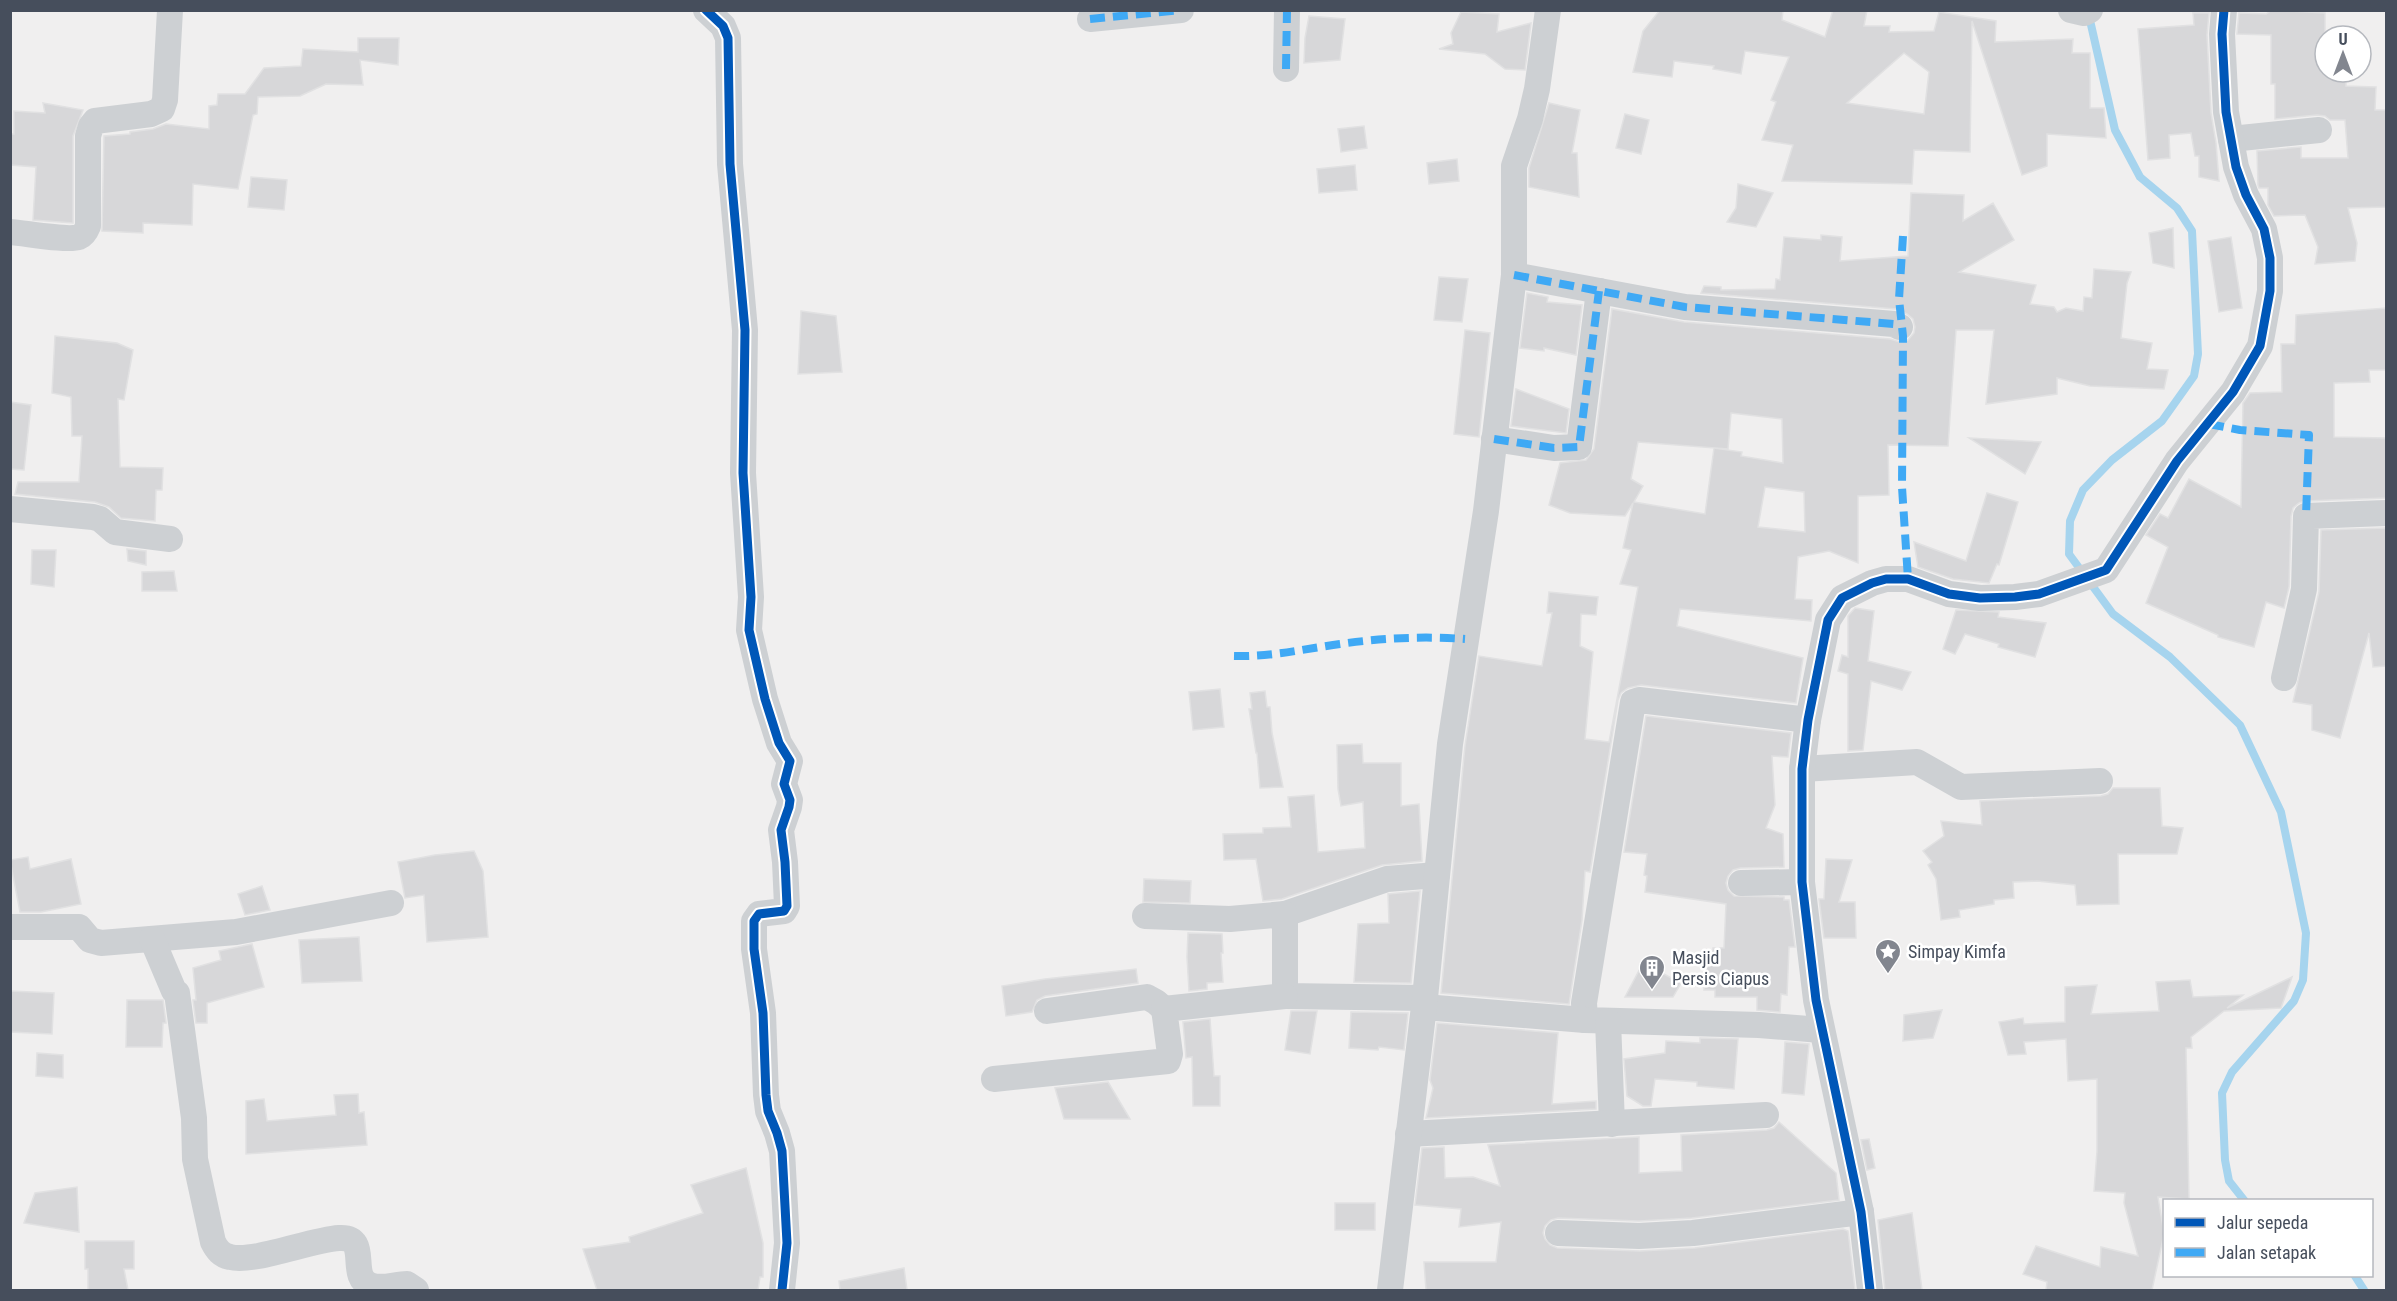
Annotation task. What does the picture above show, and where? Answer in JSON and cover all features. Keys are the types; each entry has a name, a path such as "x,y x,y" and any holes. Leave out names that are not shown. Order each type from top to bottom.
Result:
{"street":[{"path":"10,232 68,237 78,237 85,233 88,226 88,136 91,126 95,122 151,114 162,109 165,100 170,10"},
{"path":"706,10 723,26 728,38 730,164 745,330 743,473 751,597 750,630 765,699 779,743 790,761 784,784 790,800 781,830 787,906 784,911 759,914 754,921 754,949 764,1013 768,1112 782,1151 787,1243 782,1290"},
{"path":"1090,19 1181,10"},
{"path":"1286,69 1287,10"},
{"path":"1390,1290 1424,1003 1450,744 1486,511 1514,275 1515,166 1534,99 1548,10"},
{"path":"1869,1290 1861,1212 1821,1030 1802,882 1802,769 1808,720 1828,620 1842,598 1872,583 1887,579 1908,579 1948,594 2015,597 2039,594 2106,570 2177,461 2234,392 2260,346 2270,291 2270,258 2264,229 2246,195 2236,167 2226,112 2222,34 2224,10"},
{"path":"2231,139 2319,130"},
{"path":"1514,275 1686,307 1894,324 1900,327"},
{"path":"1494,439 1554,448 1579,447 1599,291"},
{"path":"10,509 93,517 100,519 115,532 170,539"},
{"path":"2284,678 2304,589 2306,516 2386,513"},
{"path":"1612,1124 1596,1021 1584,1003 1590,953 1633,702 1639,700 1808,720"},
{"path":"1802,769 1912,762 1929,767 1956,786 1967,788 2100,782"},
{"path":"1144,916 1230,919 1285,914 1388,879 1437,875"},
{"path":"1741,883 1802,882"},
{"path":"10,927 79,927 90,940 101,943 236,932 391,903"},
{"path":"1285,914 1285,996"},
{"path":"152,939 174,991 177,993 194,1118 195,1159 213,1242 218,1251 228,1257 242,1259 322,1241 349,1239 357,1248 360,1278 364,1282 379,1287 407,1284 416,1290"},
{"path":"1164,1009 1285,996 1424,1003 1596,1021 1727,1024 1821,1030"},
{"path":"994,1079 1168,1061 1170,1054 1164,1009 1147,998 1047,1011"},
{"path":"1408,1134 1766,1115"},
{"path":"1558,1233 1639,1236 1693,1233 1861,1212"}],"building":[{"path":"1660,10 1783,10 1782,20 1825,37 1833,10 1867,10 1864,26 1890,26 1889,32 1934,31 1939,12 1996,21 1995,42 2073,39 2072,53 2090,53 2090,108 2104,108 2106,138 2047,134 2047,166 2022,175 1972,21 1970,152 1914,150 1912,184 1782,181 1793,145 1762,140 1776,102 1771,100 1789,57 1745,51 1741,74 1713,69 1714,66 1674,61 1672,77 1633,72 1643,31","holes":["1904,53 1929,72 1924,114 1847,103"]},
{"path":"2272,10 2325,13 2325,24 2313,24 2313,84 2376,87 2375,110 2386,110 2386,207 2348,208 2357,243 2355,261 2315,264 2318,247 2305,215 2274,216 2268,205 2268,188 2259,188 2257,151 2301,147 2301,158 2348,158 2345,120 2330,120 2325,116 2317,115 2275,119 2275,84 2271,84 2271,35 2237,34 2239,13 2266,14"},
{"path":"1461,12 1499,14 1497,32 1531,23 1525,70 1505,69 1485,54 1439,49 1453,44 1451,33"},
{"path":"2193,13 2209,13 2207,35 2211,113 2219,181 2199,177 2199,156 2195,156 2191,133 2169,135 2170,158 2148,160 2138,29 2194,25"},
{"path":"1309,16 1345,19 1340,60 1304,63"},
{"path":"358,38 399,38 398,65 360,60 363,85 326,84 300,96 258,97 257,114 253,115 238,189 193,184 192,225 143,223 143,233 102,231 104,136 130,134 130,132 153,129 166,124 209,129 209,106 217,105 218,94 245,94 264,68 301,66 303,49 358,52"},
{"path":"43,103 83,110 73,136 73,223 33,220 36,167 10,165 10,134 14,134 14,111 45,113"},
{"path":"1549,103 1580,110 1572,153 1577,153 1579,197 1529,187 1529,168"},
{"path":"1625,114 1649,120 1641,154 1616,148"},
{"path":"1364,126 1367,148 1341,152 1338,129"},
{"path":"1457,159 1459,181 1429,184 1427,163"},
{"path":"1355,165 1357,190 1319,193 1317,169"},
{"path":"251,177 287,180 284,210 248,207"},
{"path":"1738,184 1773,193 1756,227 1727,222 1736,208"},
{"path":"1911,193 1964,195 1963,221 1993,203 2014,240 1959,272 2036,285 2030,304 2054,307 2057,312 2066,308 2083,311 2084,297 2092,298 2094,269 2131,272 2127,283 2121,338 2152,343 2147,369 2168,370 2164,389 2090,386 2057,378 2057,394 1986,404 1994,330 1956,330 1948,446 1888,445 1889,495 1858,496 1858,563 1829,551 1798,557 1795,599 1812,600 1811,621 1680,609 1677,626 1803,658 1796,703 1641,685 1628,688 1621,693 1590,872 1585,871 1582,920 1569,1004 1441,993 1465,746 1479,656 1542,666 1552,613 1547,613 1549,592 1598,597 1596,615 1581,614 1580,646 1593,652 1585,739 1609,742 1638,587 1620,584 1631,550 1623,548 1633,503 1625,516 1570,513 1549,505 1560,463 1586,460 1594,449 1612,309 1684,322 1890,339 1900,342 1908,340 1914,333 1915,327 1913,319 1896,309 1701,293 1704,286 1721,287 1721,290 1775,289 1776,279 1780,280 1784,237 1821,240 1821,235 1842,237 1840,261 1908,256","holes":["1731,413 1782,419 1783,463 1741,456 1742,452 1714,448 1705,514 1634,502 1643,486 1631,479 1638,442 1728,449","1765,487 1804,492 1805,532 1758,527"]},
{"path":"2173,228 2174,268 2153,263 2149,233"},
{"path":"2231,237 2242,308 2219,312 2208,241"},
{"path":"1439,277 1468,279 1462,322 1434,320"},
{"path":"1527,293 1548,297 1547,302 1582,305 1576,355 1544,348 1544,351 1520,348"},
{"path":"2386,308 2386,370 2369,370 2370,382 2334,383 2334,437 2386,438 2386,498 2305,501 2293,508 2289,587 2284,608 2266,602 2254,647 2218,637 2218,635 2146,603 2168,547 2146,535 2160,514 2168,518 2189,479 2241,507 2243,403 2250,393 2282,392 2281,344 2295,344 2296,315"},
{"path":"801,311 836,316 842,372 798,374"},
{"path":"1465,330 1490,333 1479,437 1454,434"},
{"path":"55,336 117,343 133,350 124,400 118,399 120,467 163,468 162,490 156,490 155,521 121,518 109,507 95,502 15,494 18,482 79,482 82,436 72,436 71,397 52,393"},
{"path":"1516,389 1569,409 1566,433 1511,426"},
{"path":"10,402 31,405 24,470 10,469"},
{"path":"1969,438 2041,442 2025,474"},
{"path":"1987,493 2018,502 1999,565 1997,564 1989,583 1953,579 1918,567 1914,542 1966,561"},
{"path":"2386,528 2386,666 2373,667 2369,633 2340,738 2312,730 2312,705 2293,702 2319,592 2321,530"},
{"path":"127,549 146,551 146,565 128,561"},
{"path":"32,550 56,550 54,587 31,584"},
{"path":"174,571 177,591 142,591 142,572"},
{"path":"1855,608 1874,611 1868,661 1911,672 1902,690 1871,681 1863,750 1848,751 1848,674 1838,671 1842,655 1848,657 1848,616"},
{"path":"1956,610 1999,612 1998,617 2046,623 2035,657 1998,647 1999,644 1965,634 1955,654 1943,649"},
{"path":"1220,689 1224,727 1193,730 1189,692"},
{"path":"1265,691 1267,707 1270,707 1272,733 1283,787 1260,788 1257,753 1249,709 1252,709 1250,693"},
{"path":"1646,716 1791,733 1788,757 1772,756 1775,805 1766,828 1783,834 1784,867 1740,868 1733,870 1726,883 1728,890 1734,896 1784,897 1784,900 1789,900 1795,947 1789,947 1787,995 1781,994 1780,1012 1757,1010 1757,997 1715,997 1715,990 1704,990 1706,962 1713,962 1713,948 1724,948 1726,904 1645,892 1647,876 1644,875 1647,854 1624,852"},
{"path":"1362,744 1363,763 1401,763 1401,806 1419,804 1422,861 1382,865 1282,899 1263,901 1256,859 1224,860 1223,834 1263,833 1263,828 1291,827 1288,797 1314,795 1318,852 1365,848 1363,802 1341,806 1338,789 1337,745"},
{"path":"2113,788 2160,788 2162,826 2183,828 2177,854 2118,854 2119,904 2077,905 2075,885 2037,881 2013,882 2014,898 1994,900 1994,904 1959,910 1960,917 1941,920 1936,879 1928,865 1932,862 1923,851 1944,836 1941,821 1982,825 1980,801 2101,796 2108,794"},
{"path":"474,851 483,871 488,937 427,942 424,895 405,898 398,862"},
{"path":"28,857 30,869 71,859 81,904 41,912 20,912 10,860"},
{"path":"1826,859 1852,860 1839,902 1855,902 1856,938 1824,938 1819,899 1824,899"},
{"path":"1144,879 1191,881 1190,903 1143,902"},
{"path":"262,886 270,910 245,915 238,894"},
{"path":"1420,891 1411,983 1354,982 1358,924 1389,923 1388,894"},
{"path":"1188,933 1222,934 1223,982 1207,983 1207,989 1189,991"},
{"path":"359,937 362,981 302,983 299,940"},
{"path":"252,944 264,987 207,1003 207,1023 196,1023 193,968 221,960 219,951"},
{"name":"Masjid Persis Ciapus","path":"1643,963 1681,983 1673,997 1625,997"},
{"path":"1136,969 1138,983 1045,996 1037,1000 1032,1012 1006,1016 1002,986"},
{"path":"2292,977 2281,1008 2224,1011 2191,1037 2192,1048 2186,1048 2189,1199 2158,1197 2163,1239 2152,1290 2046,1290 2047,1282 2023,1274 2036,1246 2100,1267 2101,1247 2138,1256 2124,1203 2125,1193 2094,1191 2097,1151 2097,1079 2068,1081 2066,1039 2024,1042 2026,1054 2008,1055 1999,1022 2023,1018 2024,1024 2065,1022 2065,987 2097,985 2091,1014 2159,1011 2156,982 2190,980 2193,997 2243,995 2227,1008"},
{"path":"10,991 54,993 52,1034 10,1032"},
{"path":"127,1000 163,1000 166,1023 163,1023 162,1047 126,1047"},
{"path":"1942,1010 1933,1038 1903,1041 1904,1015"},
{"path":"1291,1011 1317,1011 1310,1054 1285,1050"},
{"path":"1351,1012 1408,1013 1404,1050 1379,1047 1378,1050 1349,1048"},
{"path":"1210,1019 1214,1076 1220,1076 1220,1106 1193,1106 1192,1057 1186,1058 1183,1022"},
{"path":"1437,1023 1558,1033 1552,1104 1596,1101 1596,1109 1426,1118 1433,1088 1430,1080"},
{"path":"1700,1038 1738,1039 1734,1089 1697,1086 1697,1082 1655,1079 1651,1106 1643,1106 1627,1096 1624,1059 1665,1053 1666,1041 1700,1043"},
{"path":"1785,1042 1809,1044 1804,1095 1782,1093"},
{"path":"37,1053 63,1055 63,1078 36,1076"},
{"path":"1108,1082 1130,1119 1064,1119 1055,1088"},
{"path":"358,1094 359,1113 364,1112 367,1145 246,1154 246,1101 264,1099 267,1121 336,1115 334,1095"},
{"path":"1779,1122 1836,1173 1839,1200 1692,1218 1639,1221 1558,1218 1551,1220 1545,1226 1543,1233 1545,1239 1557,1248 1640,1251 1695,1248 1843,1229 1848,1231 1855,1290 1426,1290 1424,1262 1496,1262 1501,1222 1459,1227 1461,1209 1415,1205 1422,1148 1444,1147 1445,1178 1473,1177 1500,1186 1488,1145 1639,1137 1639,1173 1682,1171 1681,1135 1767,1130 1774,1128"},
{"path":"1869,1139 1875,1168 1867,1170 1861,1140"},
{"path":"746,1168 763,1243 763,1277 760,1277 758,1290 597,1290 583,1249 630,1242 629,1237 703,1213 691,1185"},
{"path":"77,1187 79,1232 24,1223 35,1193"},
{"path":"1335,1203 1375,1203 1375,1230 1335,1230"},
{"path":"1912,1213 1922,1290 1885,1290 1878,1220"},
{"path":"85,1241 134,1241 134,1269 124,1269 128,1290 88,1290"},
{"path":"904,1268 907,1290 840,1290 839,1281"}],"waterway":[{"path":"2089,16 2115,130 2140,177 2177,208 2192,231 2198,354 2194,376 2162,421 2112,460 2083,490 2070,521 2069,554 2113,614 2170,657 2240,725 2281,812 2306,933 2303,980 2294,1001 2232,1072 2222,1093 2225,1160 2229,1181 2243,1199"},
{"path":"2356,1277 2364,1290"}],"marked path":[{"path":"1090,19 1181,10"},
{"path":"1286,69 1287,10"},
{"path":"1903,236 1899,299 1903,336 1902,487 1908,579"},
{"path":"1514,275 1685,307 1894,324 1900,327"},
{"path":"1494,439 1554,448 1579,447 1599,291"},
{"path":"2209,424 2240,430 2309,435 2306,516"},
{"path":"1234,656 1274,654 1387,639 1465,639"}],"cycle path":[{"path":"706,10 723,26 728,38 730,164 745,330 743,473 751,597 749,630 765,699 779,743 790,761 784,784 790,800 781,830 787,906 784,911 759,914 754,921 754,949 763,1013 766,1095 768,1111 782,1151 787,1243 782,1290"},
{"path":"1870,1290 1861,1212 1816,1000 1802,882 1802,769 1808,720 1828,620 1842,598 1872,583 1886,579 1908,579 1949,594 1980,598 2015,597 2039,594 2106,570 2177,461 2233,392 2260,346 2270,291 2270,258 2264,229 2246,195 2236,167 2226,112 2222,34 2224,10"}],"place":[{"name":"Simpay Kimfa","path":"1888,975"},
{"name":"Masjid Persis Ciapus","path":"1652,991"}]}
